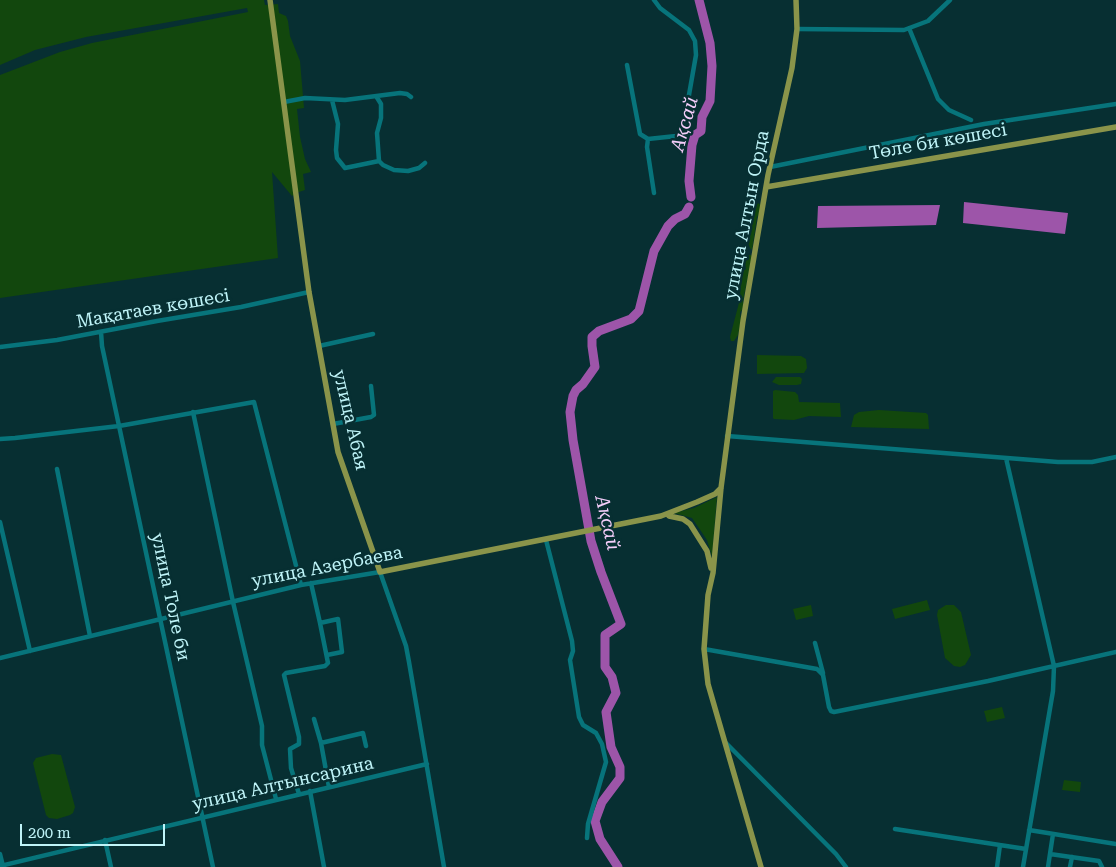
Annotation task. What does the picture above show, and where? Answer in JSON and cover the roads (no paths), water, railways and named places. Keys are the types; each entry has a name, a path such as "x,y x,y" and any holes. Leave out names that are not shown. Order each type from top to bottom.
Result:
{"main road":[{"name":"улица Абая","path":"270,0 309,292 338,452 380,572"},
{"name":"улица Алтын Орда","path":"761,867 708,684 704,649 708,595 742,322 766,187 792,68 797,29 796,0"},
{"name":"Төле би көшесі","path":"766,187 1116,127"},
{"name":"улица Азербаева","path":"380,572 609,528 661,516 715,494 721,488"},
{"name":"улица Азербаева","path":"661,516 674,516 690,524 707,551 712,573"}],"street":[{"path":"627,65 640,134 648,139 680,134 683,129 696,55 695,41 689,30 660,8 654,0"},
{"path":"797,29 904,30 928,22 950,0"},
{"path":"909,28 938,99 949,110 971,120"},
{"path":"284,102 306,98 332,100 400,92 411,97"},
{"path":"376,96 381,104 378,133 379,160 383,165 394,170 408,171 419,168 425,163"},
{"path":"332,100 338,124 337,158 345,168 379,160"},
{"name":"Төле би көшесі","path":"770,167 984,124 1116,104"},
{"path":"648,139 647,147 654,193"},
{"name":"Мақатаев көшесі","path":"0,347 57,340 157,320 241,307 309,292"},
{"name":"улица Толе би","path":"101,332 102,346 213,867"},
{"path":"319,346 373,334"},
{"path":"333,424 374,415 371,386"},
{"path":"0,438 15,438 119,426 254,402 301,585"},
{"path":"193,412 233,602 262,726 262,745 276,799"},
{"path":"727,436 1058,462 1092,462 1116,457"},
{"path":"1006,458 1054,666 1053,690 1023,867"},
{"path":"57,469 90,636"},
{"path":"0,522 30,651"},
{"path":"546,540 572,641 573,651 570,660 579,717 584,725 596,733 602,744 606,762 588,824 587,838"},
{"name":"улица Азербаева","path":"0,658 301,585 380,572"},
{"name":"улица Абая","path":"380,572 406,646 444,867"},
{"path":"299,794 291,768 290,749 299,744 299,737 284,675 286,673 325,666 328,663 312,583"},
{"path":"320,623 338,619 342,652 327,655"},
{"path":"815,643 829,707 834,712 978,683 1116,652"},
{"path":"704,649 806,666 817,669 823,675"},
{"path":"314,719 321,743 329,787"},
{"path":"321,743 363,733 366,746"},
{"path":"726,743 836,854 846,867"},
{"name":"улица Алтынсарина","path":"2,866 427,764"},
{"path":"310,791 324,867"},
{"path":"895,829 1026,849"},
{"path":"1029,830 1116,844"},
{"path":"1048,867 1053,834"},
{"path":"105,840 111,867"},
{"path":"997,867 1000,845"},
{"path":"0,854 2,866"},
{"path":"1050,854 1099,861 1102,867"},
{"path":"1070,867 1072,857"}],"waterway":[{"name":"Ақсай","path":"691,197 689,181 692,145 695,135 701,131 702,117 710,101 712,66 710,43 699,0"},
{"name":"Ақсай","path":"618,867 600,839 595,821 602,802 620,778 620,767 611,747 606,712 616,693 612,677 605,667 605,635 621,624 591,541 573,440 570,412 576,390 583,384 595,367 592,337 599,331 631,319 639,311 654,251 668,226 675,219 685,214 689,207"}]}
